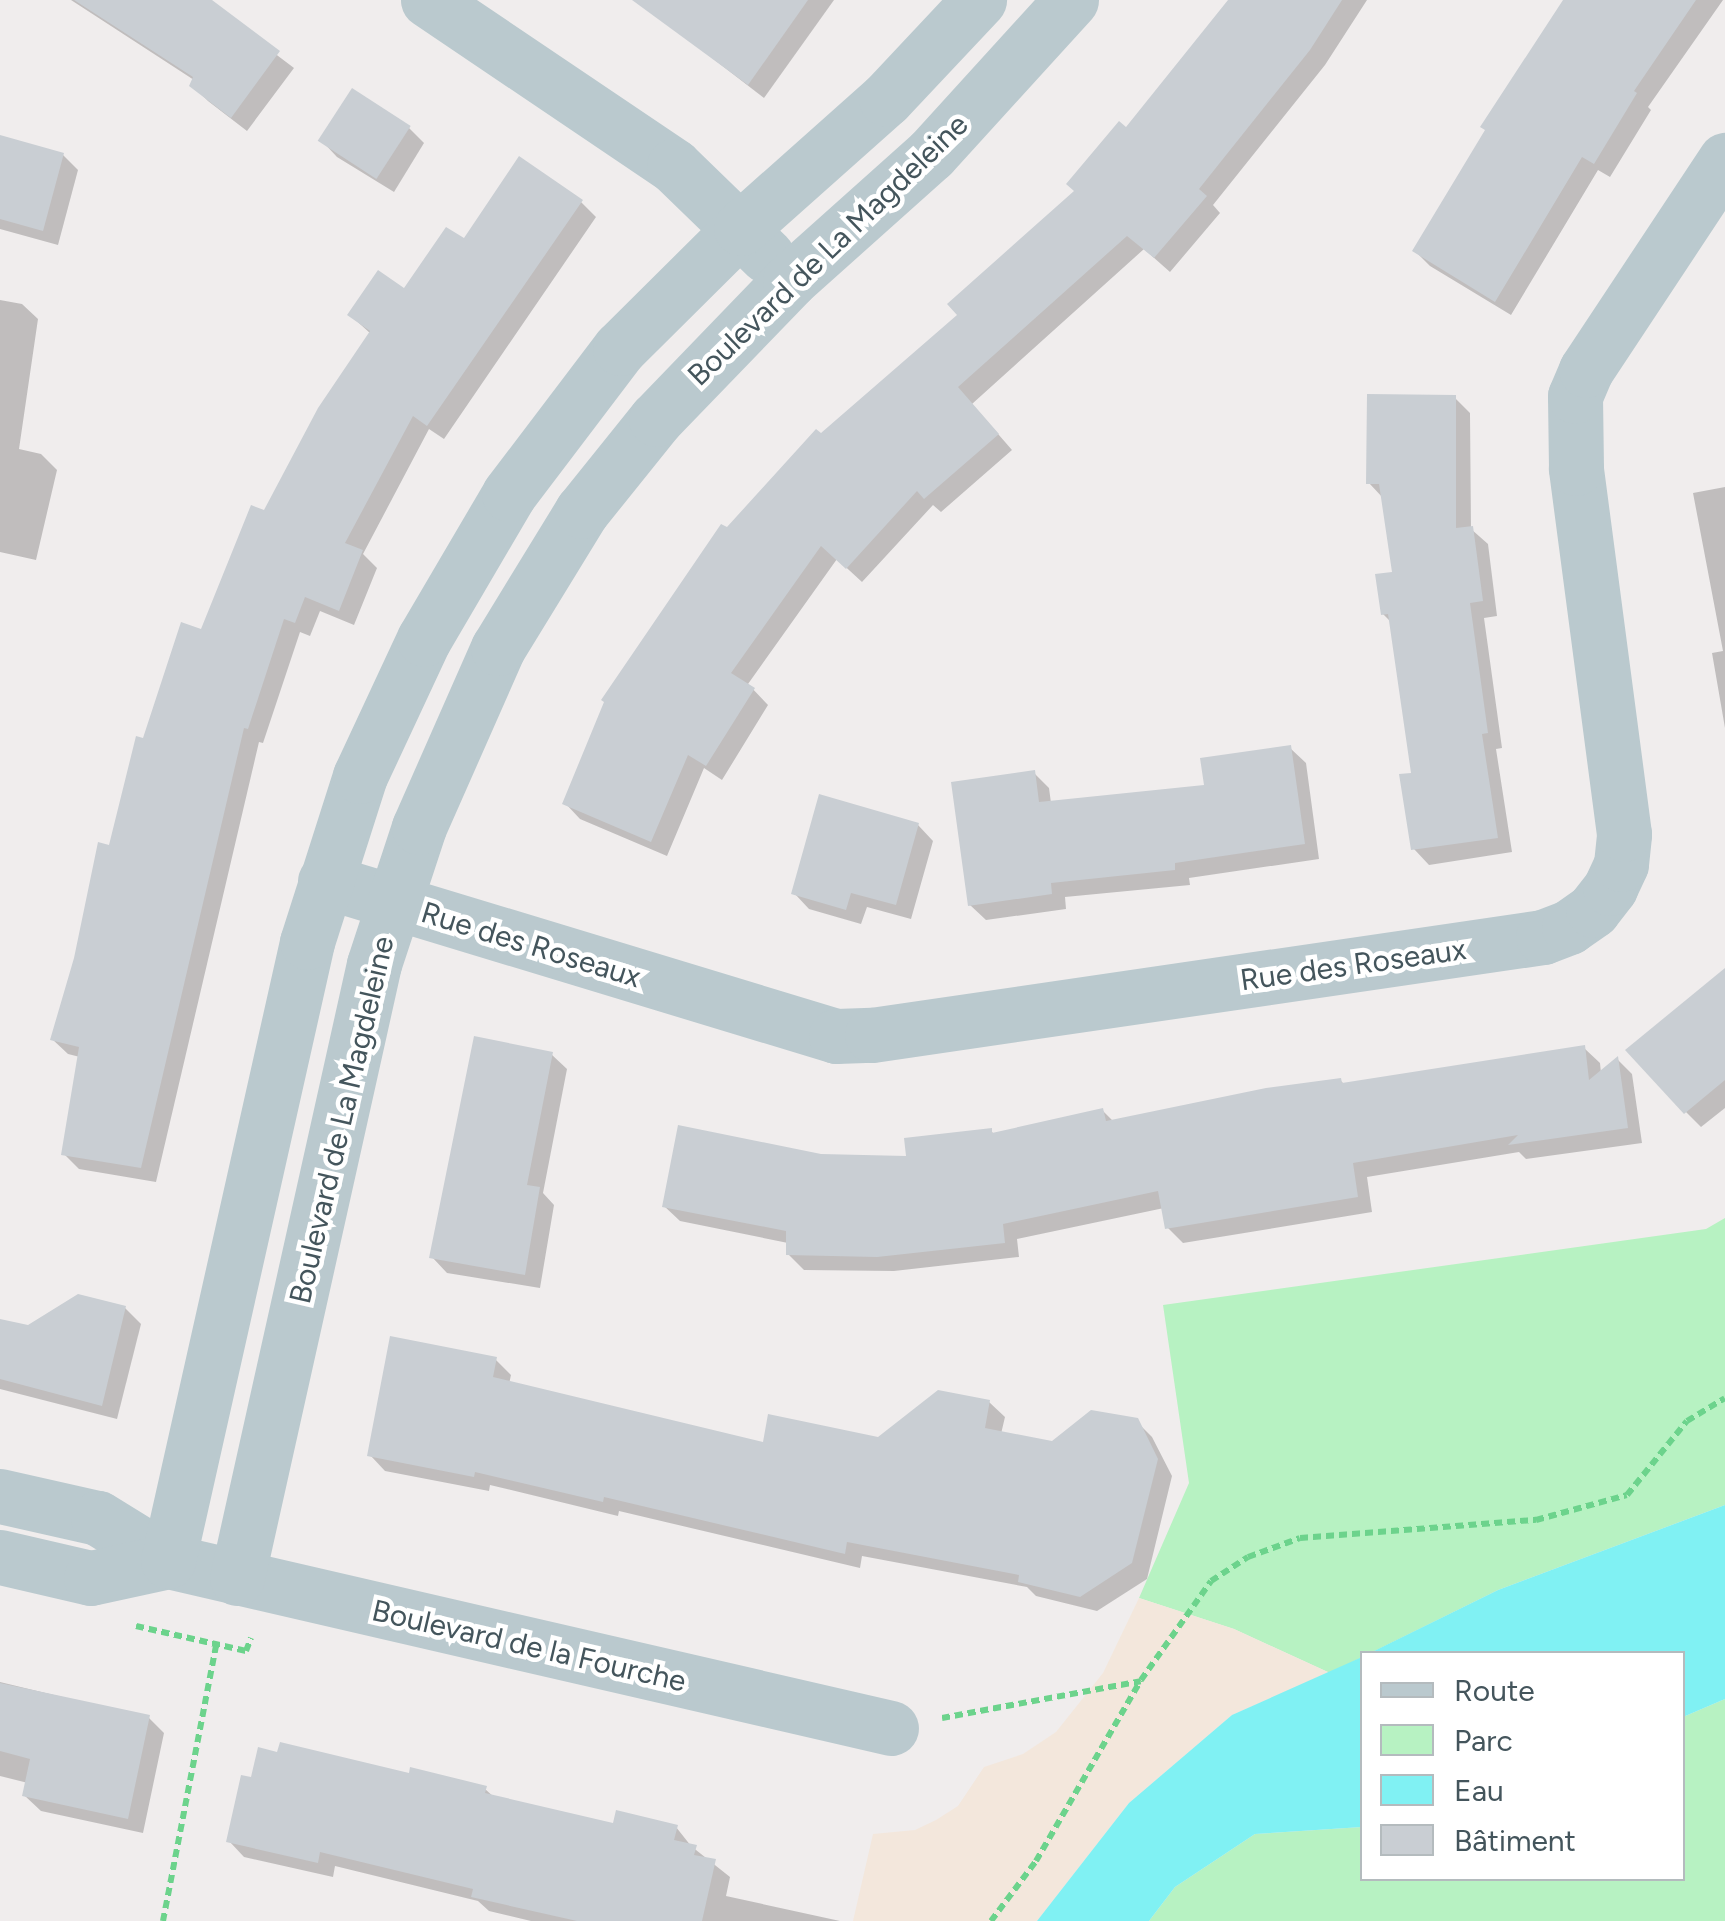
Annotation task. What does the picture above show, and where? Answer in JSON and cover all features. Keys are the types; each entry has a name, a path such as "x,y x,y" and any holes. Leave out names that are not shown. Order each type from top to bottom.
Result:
{"street":[{"path":"428,0 674,166 790,280"},
{"path":"168,1561 306,942 378,735 476,544 548,438 620,348 741,228 886,99 979,0"},
{"name":"Boulevard de La Magdeleine","path":"237,1578 374,964 418,827 468,706 554,554 593,497 656,419 790,280 931,154 1071,0"},
{"name":"Rue des Roseaux","path":"325,880 836,1036 872,1035 1542,937 1569,927 1593,910 1610,888 1620,864 1624,834 1576,468 1575,396 1586,370 1725,160"},
{"name":"Boulevard de la Fourche","path":"0,1496 98,1518 168,1561 891,1728"},
{"name":"Boulevard de la Fourche","path":"0,1558 91,1578 168,1561"}],"path":[{"path":"991,1921 1036,1861 1141,1680 1211,1581 1248,1557 1300,1538 1536,1520 1628,1494 1687,1421 1725,1398"},
{"path":"130,1625 246,1652 251,1637"},
{"path":"163,1921 216,1644"},
{"path":"891,1728 1141,1680"}],"green space":[{"path":"1725,1218 1725,1505 1498,1590 1375,1651 1360,1651 1360,1658 1330,1673 1234,1629 1139,1598 1189,1483 1163,1305 1706,1229"},
{"path":"1725,1699 1725,1921 1149,1921 1175,1887 1255,1834 1360,1827 1360,1881 1685,1881 1685,1716"}],"sand":[{"path":"1139,1598 1234,1629 1330,1673 1232,1715 1129,1803 1037,1921 853,1921 873,1834 915,1830 936,1820 958,1806 984,1767 1023,1754 1056,1732 1103,1673"}],"water":[{"path":"1725,1505 1725,1699 1685,1716 1685,1651 1374,1651 1498,1590"},
{"path":"1360,1658 1360,1827 1255,1834 1175,1887 1149,1921 1037,1921 1129,1803 1232,1715"}],"building":[{"path":"74,0 212,0 280,51 231,118 189,86 193,77"},
{"path":"632,0 808,0 748,85"},
{"path":"1228,0 1342,0 1310,50 1199,189 1207,196 1154,258 1127,236 958,387 999,434 924,499 917,491 846,569 821,546 731,673 755,688 706,766 688,755 651,842 562,804 604,702 601,700 721,524 727,527 816,429 821,433 957,315 947,304 1074,191 1066,184 1119,121 1126,127"},
{"path":"1563,0 1696,0 1634,91 1637,93 1594,164 1582,157 1495,302 1412,251 1485,130 1480,127"},
{"path":"352,88 411,126 376,179 318,141"},
{"path":"0,135 64,153 43,231 0,219"},
{"path":"519,156 583,200 427,426 413,416 345,543 363,550 339,611 305,597 295,623 284,619 248,729 244,728 141,1168 61,1155 79,1047 50,1040 74,958 98,842 109,845 136,736 143,738 181,622 201,629 251,505 264,510 318,408 370,331 347,315 378,270 404,288 446,227 464,238"},
{"path":"1367,394 1456,395 1456,528 1473,526 1483,601 1470,603 1488,733 1482,734 1498,838 1411,850 1399,774 1411,773 1388,614 1381,615 1375,574 1392,572 1379,484 1366,484"},
{"path":"1291,745 1305,844 1175,863 1175,870 1051,883 1052,894 968,906 951,782 1035,770 1039,802 1204,785 1200,758"},
{"path":"819,794 919,823 896,905 851,893 846,910 791,894"},
{"path":"1725,968 1725,1080 1684,1114 1625,1050"},
{"path":"474,1036 553,1052 527,1185 540,1187 525,1275 429,1258"},
{"path":"1585,1045 1589,1080 1618,1056 1628,1128 1508,1145 1518,1135 1353,1163 1358,1197 1165,1229 1158,1191 1003,1224 1005,1243 877,1257 786,1255 786,1231 662,1207 678,1125 821,1154 906,1156 904,1138 992,1128 992,1133 1103,1108 1106,1121 1266,1088 1341,1078 1342,1083"},
{"path":"78,1294 126,1306 102,1406 0,1379 0,1319 28,1325"},
{"path":"390,1336 497,1357 493,1377 763,1442 768,1414 878,1437 938,1390 990,1400 985,1428 1052,1441 1091,1410 1138,1418 1158,1459 1132,1563 1080,1597 1018,1582 1019,1575 847,1542 845,1554 604,1497 603,1502 475,1472 474,1477 367,1456"},
{"path":"0,1683 150,1715 128,1819 22,1796 30,1759 0,1751"},
{"path":"280,1742 409,1773 410,1767 487,1786 485,1793 613,1823 616,1810 678,1825 674,1840 697,1845 694,1855 716,1859 702,1921 577,1921 471,1897 473,1889 320,1852 318,1863 226,1842 241,1775 251,1777 258,1747 277,1752"}]}
